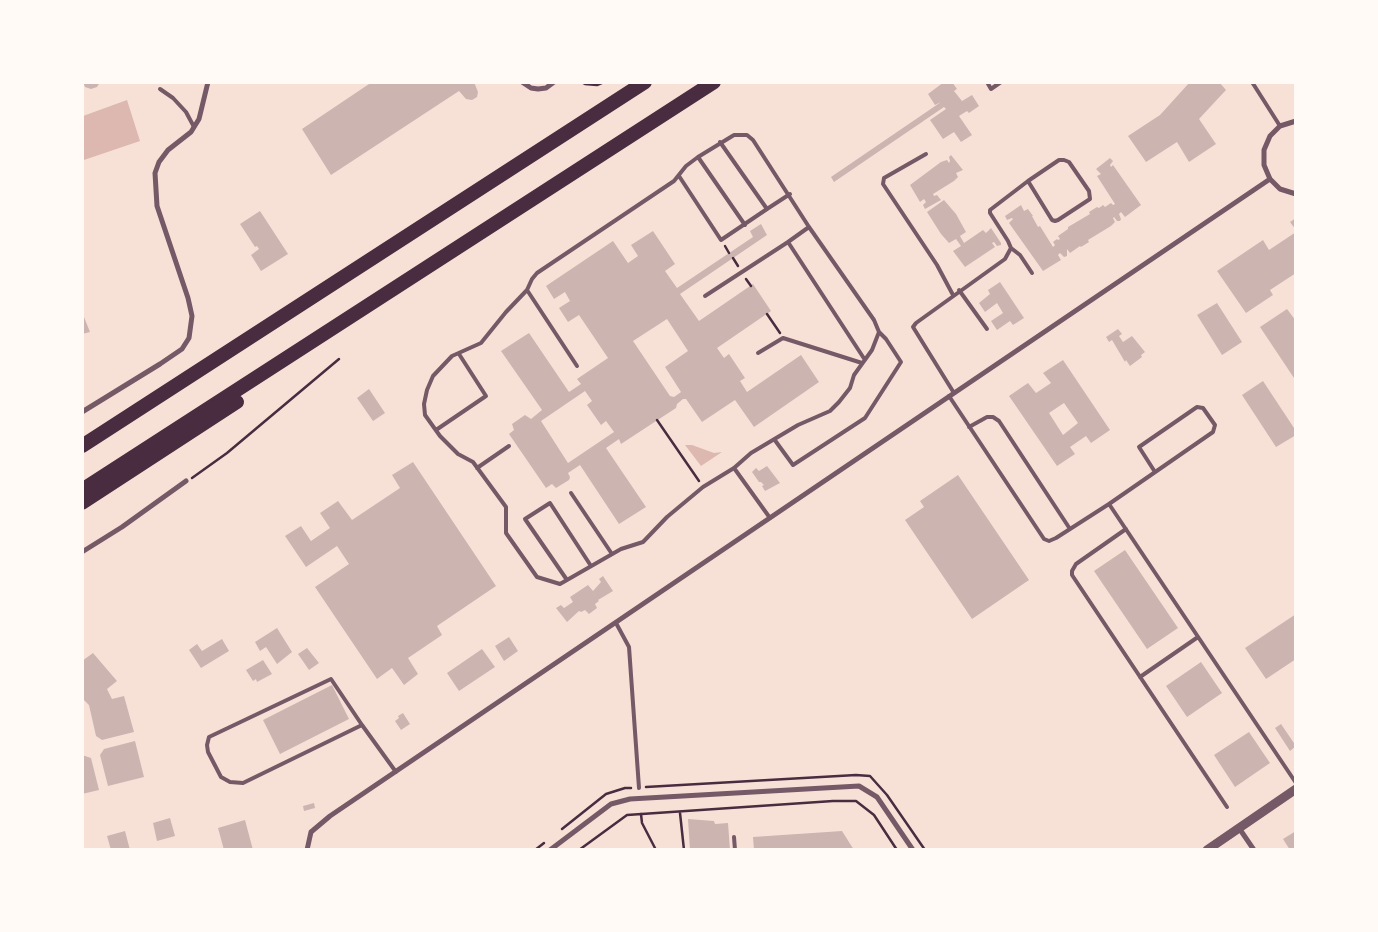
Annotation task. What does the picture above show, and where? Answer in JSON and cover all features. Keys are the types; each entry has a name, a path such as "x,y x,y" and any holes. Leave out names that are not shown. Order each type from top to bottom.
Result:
{"highway":[{"path":"82,446 645,82"},
{"path":"82,490 714,82"},
{"path":"82,502 295,362 370,304"},
{"path":"82,437 222,355"}],"street":[{"path":"82,412 182,349 189,338 192,316 188,298 157,206 155,173 159,162 168,150 191,132 199,119 208,82"},
{"path":"522,82 531,88 538,89 546,88 554,82"},
{"path":"1296,121 1280,126 1270,136 1264,150 1264,165 1270,179 1280,189 1296,194"},
{"path":"307,850 311,832 330,816 1270,179"},
{"path":"82,552 122,527 186,481"},
{"path":"550,850 611,804 630,799 859,786 877,797 913,850"},
{"path":"1207,850 1296,790"},
{"path":"1239,828 1254,850"}],"lane":[{"path":"987,82 991,89 1001,82"},
{"path":"1252,82 1280,126"},
{"path":"160,89 173,98 186,112 194,127"},
{"path":"774,439 792,465 864,418 901,362 809,227 790,194 753,140 747,135 734,135 720,142 686,166 674,181 537,273 527,290 481,343 452,356 440,367 433,376 424,404 425,415 436,430 458,454 473,462 506,507 506,533 537,577 560,584 621,549 643,542 703,487 734,468 751,453 774,439 798,425 830,411 850,388 854,375 872,350 879,332"},
{"path":"720,142 767,209"},
{"path":"926,154 884,178 883,184 937,265 953,295"},
{"path":"698,157 744,226"},
{"path":"1028,181 1052,220 1058,220 1090,199 1089,191 1069,162 1059,160 1028,181 990,210 1011,248 1020,255 1032,273"},
{"path":"678,176 721,240 790,194"},
{"path":"705,296 809,227"},
{"path":"788,242 863,361"},
{"path":"954,393 914,327 916,323 959,290 1006,259 1011,248"},
{"path":"527,290 577,366"},
{"path":"959,290 987,329"},
{"path":"758,353 783,338 863,361"},
{"path":"436,430 486,396 459,354"},
{"path":"949,396 1044,539 1050,541 1056,538 1109,504 1213,432 1215,425 1205,409 1197,407 1139,447 1155,472"},
{"path":"969,427 987,417 994,417 999,421 1070,529"},
{"path":"477,468 509,446"},
{"path":"734,468 770,518"},
{"path":"571,493 612,554"},
{"path":"567,580 525,519 550,503 591,566"},
{"path":"1109,504 1296,783"},
{"path":"1126,529 1076,564 1072,575 1228,807"},
{"path":"616,623 629,647 639,788"},
{"path":"1140,677 1198,637"},
{"path":"362,725 243,783 230,782 221,777 208,752 208,737 331,679 396,772"},
{"path":"734,837 735,850"}],"path":[{"path":"581,82 597,85 604,82"},
{"path":"767,314 783,338"},
{"path":"186,481 200,474 227,453 339,360"},
{"path":"657,420 703,487"},
{"path":"580,850 627,815 833,801 856,801 874,815 898,850"},
{"path":"680,813 684,850"},
{"path":"642,814 642,823 656,850"}],"shaded area":[{"path":"127,100 140,141 84,160 82,156 83,116"},
{"path":"685,445 692,445 714,453 722,452 701,466"}],"building":[{"path":"83,82 100,82 97,87 91,89 85,87"},
{"path":"372,82 474,82 478,92 477,97 472,100 466,99 459,91 331,175 302,129"},
{"path":"944,82 952,82 957,89 954,91 962,101 972,95 979,106 969,113 967,111 959,116 972,135 961,142 954,132 943,139 930,120 946,109 944,107 834,182 831,177 941,102 935,105 928,94"},
{"path":"1190,82 1219,82 1226,90 1199,119 1216,144 1189,162 1177,142 1146,162 1128,136 1160,115"},
{"path":"951,155 963,170 956,173 958,177 954,181 933,194 934,196 937,195 941,200 925,209 923,205 926,202 924,199 920,202 910,185 941,162 947,160 949,163"},
{"path":"1110,158 1113,161 1110,165 1111,167 1113,165 1141,205 1125,217 1121,212 1119,214 1120,221 1117,221 1114,217 1115,222 1111,226 1088,240 1089,242 1081,247 1070,253 1067,249 1067,256 1064,257 1060,253 1058,255 1061,260 1043,271 1009,223 1013,219 1007,220 1005,216 1021,205 1024,211 1028,209 1038,227 1040,226 1053,247 1055,245 1053,242 1060,239 1058,236 1068,227 1090,214 1089,212 1103,205 1105,207 1111,203 1115,204 1097,176 1101,174 1096,169"},
{"path":"944,200 956,214 966,232 960,236 964,243 983,230 986,233 991,228 1001,245 997,246 994,242 992,243 995,247 965,267 953,251 961,246 956,239 949,243 927,212"},
{"path":"260,211 288,254 261,271 251,255 259,249 257,246 255,247 240,224"},
{"path":"1296,218 1296,230 1290,222"},
{"path":"761,224 767,235 680,294 699,321 753,284 771,311 717,348 724,358 729,354 745,378 740,381 747,392 801,355 819,382 754,427 735,400 702,422 686,399 683,399 677,404 676,408 621,444 619,439 606,448 646,507 619,524 580,465 568,473 569,480 556,488 552,484 546,488 509,434 514,430 512,424 525,415 531,419 542,410 501,351 529,333 569,392 581,384 577,379 608,358 579,315 568,322 559,308 570,301 565,292 554,299 546,286 613,241 628,263 638,256 631,245 653,231 675,264 665,271 677,288 753,237 750,231","holes":["667,319 688,351 665,367 681,392 674,397 670,396 633,341","585,391 592,401 587,405 601,425 606,421 614,432 568,463 541,421"]},
{"path":"1296,232 1296,273 1270,290 1273,295 1246,313 1217,271 1263,240 1269,250"},
{"path":"1000,282 1024,318 1013,325 1010,321 997,330 991,321 1003,313 997,303 985,312 979,303 990,294 988,290"},
{"path":"1217,303 1242,342 1222,355 1197,315"},
{"path":"1287,309 1296,321 1296,376 1294,378 1260,327"},
{"path":"82,312 90,332 82,334"},
{"path":"1118,329 1122,334 1119,336 1123,342 1132,336 1145,352 1141,355 1142,357 1130,366 1126,360 1125,362 1112,340 1109,342 1106,337"},
{"path":"1063,360 1110,430 1091,443 1086,436 1070,447 1075,454 1057,466 1009,396 1028,383 1036,393 1051,383 1043,373","holes":["1064,403 1078,423 1063,435 1049,413"]},
{"path":"1263,381 1296,431 1296,435 1276,447 1242,395"},
{"path":"369,389 385,413 373,421 357,398"},
{"path":"413,462 496,586 437,626 442,635 408,658 418,674 404,685 392,668 377,679 315,587 349,564 337,546 306,567 285,536 301,526 311,541 330,528 320,513 338,501 352,520 400,488 392,475"},
{"path":"767,466 780,483 765,491 762,486 764,485 759,482 752,472 756,468 759,471"},
{"path":"958,475 1029,580 972,619 905,520 924,507 920,501"},
{"path":"1125,550 1178,628 1147,649 1094,571"},
{"path":"603,576 613,591 598,600 595,604 597,608 589,614 585,610 579,611 567,622 556,608 561,605 564,608 573,602 570,597 588,585 593,591 601,582 599,579"},
{"path":"1296,614 1296,659 1266,679 1245,648"},
{"path":"277,628 292,652 277,664 266,647 260,651 255,642"},
{"path":"509,637 518,651 504,661 495,646"},
{"path":"222,639 229,651 201,668 189,650 197,644 202,651"},
{"path":"307,648 319,663 309,670 298,654"},
{"path":"482,649 495,667 459,691 447,673"},
{"path":"93,653 117,681 107,689 112,699 124,696 134,732 102,740 96,736 89,705 82,698 82,661"},
{"path":"263,660 272,674 257,682 256,679 253,681 246,670"},
{"path":"1201,662 1222,693 1187,717 1166,686"},
{"path":"332,685 349,719 280,754 263,720"},
{"path":"403,713 410,724 401,730 395,721"},
{"path":"1281,724 1296,746 1290,751 1275,728"},
{"path":"1249,732 1270,763 1235,787 1214,755"},
{"path":"135,741 144,777 108,786 100,755 104,749"},
{"path":"82,755 91,758 99,790 82,794"},
{"path":"314,803 315,808 304,811 303,806"},
{"path":"170,818 175,836 157,841 153,823"},
{"path":"688,819 714,821 715,824 728,823 730,850 690,850"},
{"path":"245,820 253,850 224,850 218,828"},
{"path":"125,831 130,850 111,850 107,836"},
{"path":"842,831 854,850 754,850 753,837"},
{"path":"1296,831 1296,850 1290,850 1283,839"}]}
